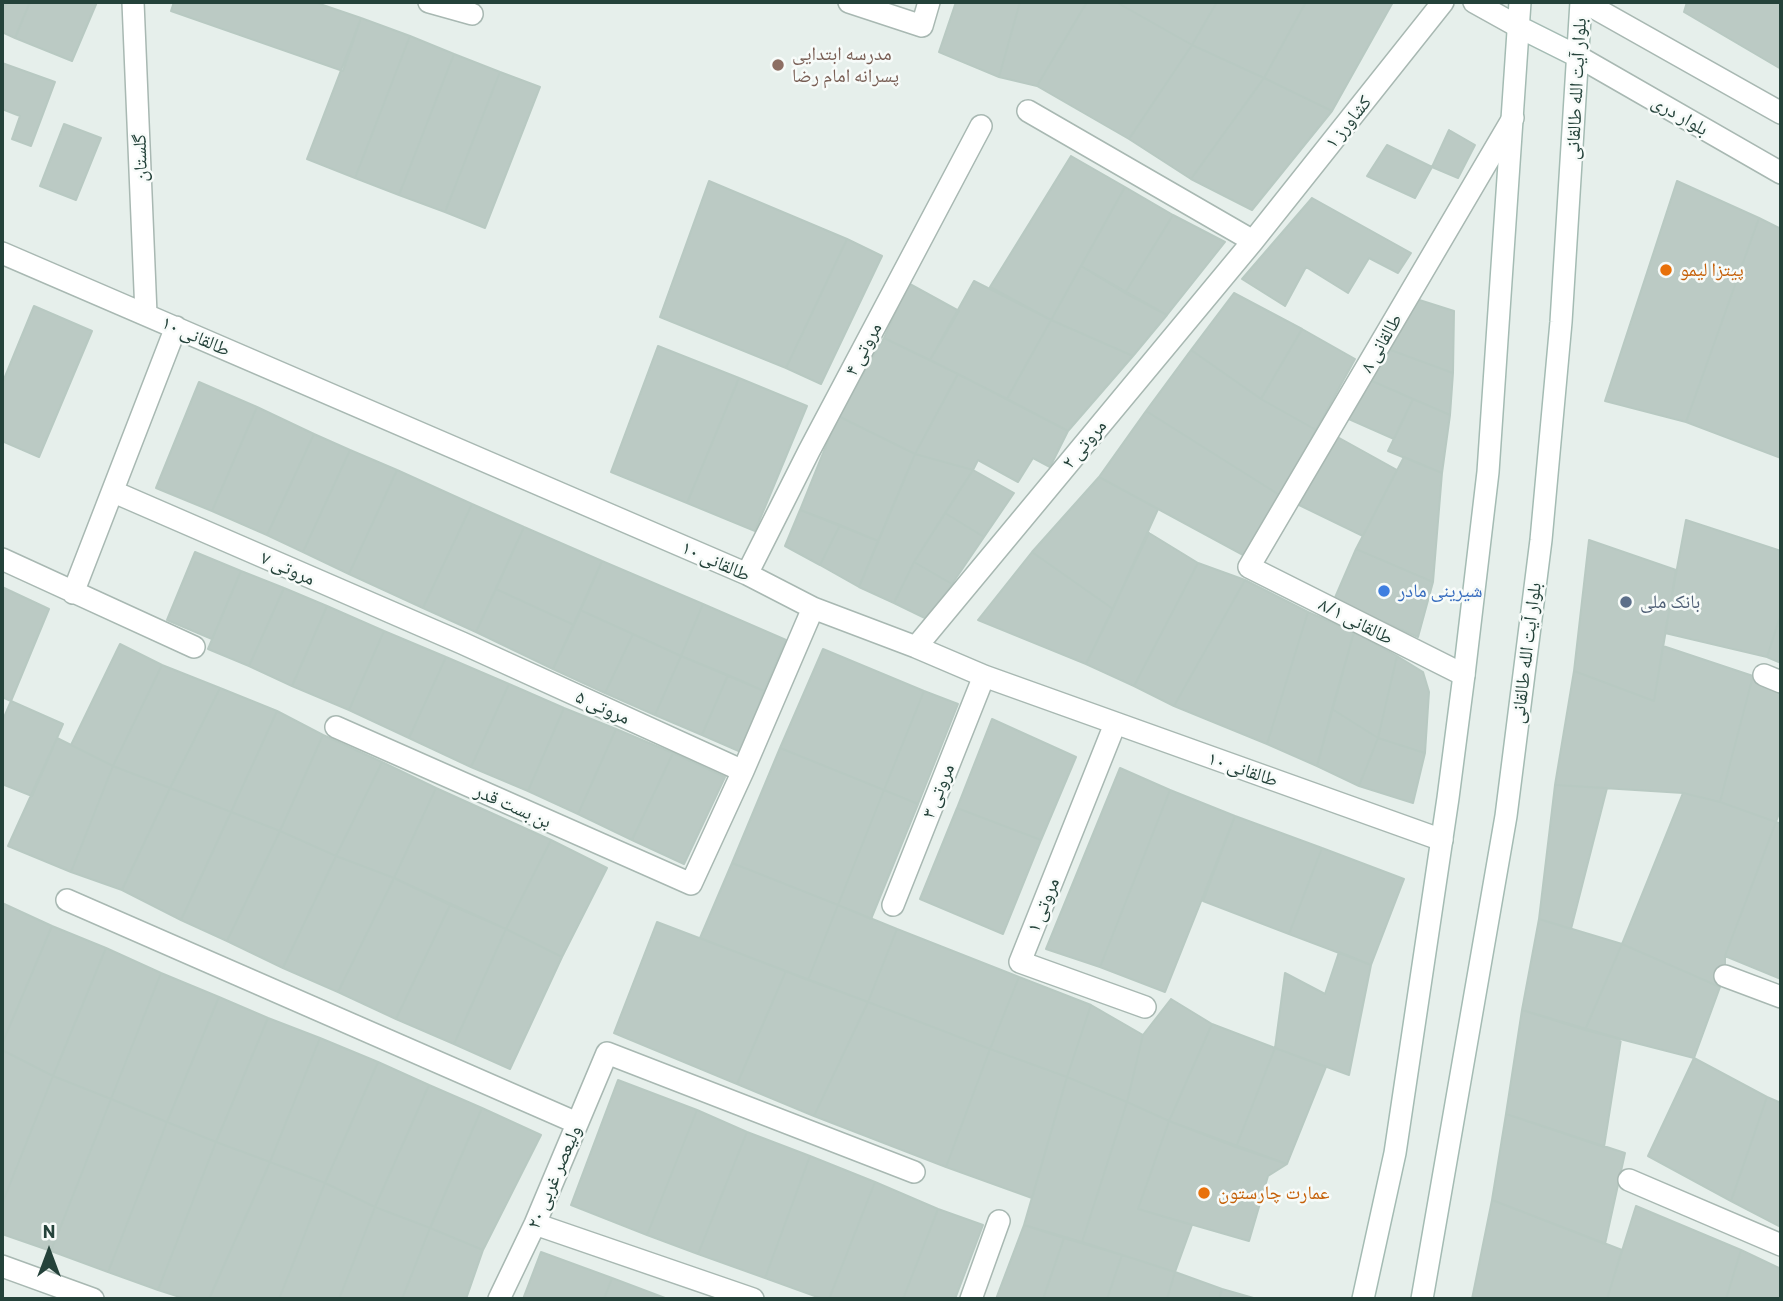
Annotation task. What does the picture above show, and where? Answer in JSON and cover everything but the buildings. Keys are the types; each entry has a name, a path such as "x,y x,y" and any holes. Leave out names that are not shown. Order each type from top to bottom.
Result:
{"street":[{"name":"گلستان","path":"133,2 146,314"},
{"path":"429,2 472,14"},
{"path":"849,2 922,26 929,2"},
{"name":"کشاورز ۱","path":"1253,241 1443,2"},
{"name":"بلوار دری","path":"1474,2 1579,57 1781,173"},
{"path":"1363,1299 1395,1153 1464,675 1488,472 1521,2"},
{"path":"1583,2 1781,113"},
{"name":"بلوار آیت الله طالقانی","path":"1422,1299 1506,816 1529,637 1541,540 1561,322 1583,2"},
{"path":"1028,111 1253,241"},
{"name":"طالقانی ۸","path":"1249,567 1513,118"},
{"name":"مروتی ۴","path":"747,574 981,126"},
{"name":"مروتی ۲","path":"916,647 1253,241"},
{"name":"طالقانی ۱۰","path":"2,253 747,574 813,608 984,676 1442,840"},
{"path":"74,593 176,327"},
{"name":"مروتی ۷","path":"114,492 462,643"},
{"path":"2,559 194,647"},
{"name":"طالقانی ۸/۱","path":"1249,567 1464,675"},
{"path":"743,771 813,608"},
{"name":"مروتی ۵","path":"462,643 743,771"},
{"name":"مروتی ۳","path":"893,905 984,676"},
{"name":"مروتی ۱","path":"1115,724 1020,962 1144,1007"},
{"name":"بن بست قدر","path":"336,727 691,884 743,771"},
{"path":"67,900 577,1123"},
{"path":"1725,976 1781,997"},
{"name":"ولیعصر غربی ۲۰","path":"499,1299 535,1224 607,1053 914,1172"},
{"path":"1629,1180 1781,1245"},
{"path":"971,1299 999,1221"},
{"path":"535,1224 753,1299"},
{"path":"2,1266 93,1299"}],"place":[{"name":"مدرسه ابتدایی پسرانه امام رضا","path":"778,65"},
{"name":"پیتزا لیمو","path":"1666,270"},
{"name":"شیرینی مادر","path":"1384,591"},
{"name":"بانک ملی","path":"1626,602"},
{"name":"عمارت چارستون","path":"1204,1193"}]}
